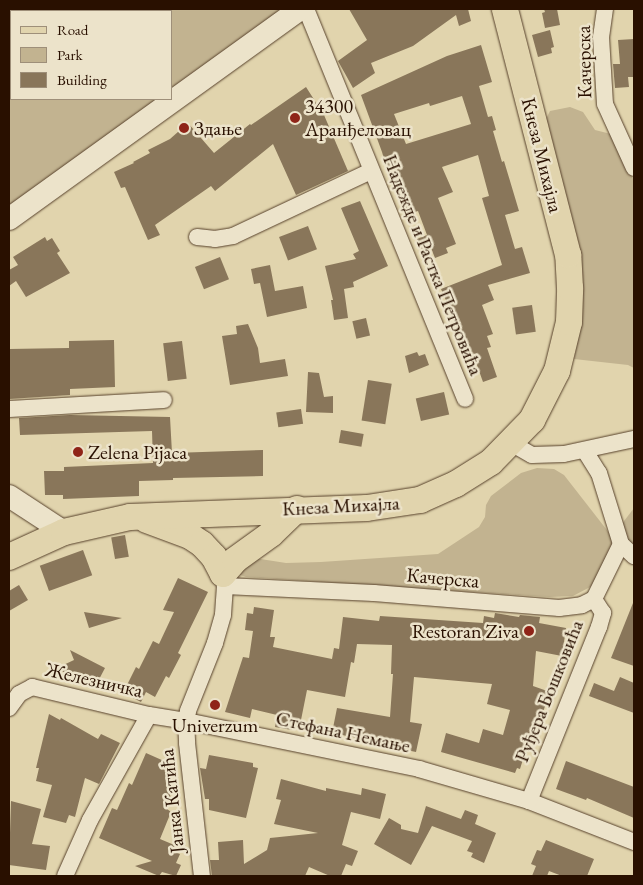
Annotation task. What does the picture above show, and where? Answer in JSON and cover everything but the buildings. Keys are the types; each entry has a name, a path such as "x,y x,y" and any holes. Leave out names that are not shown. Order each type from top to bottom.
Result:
{"main road":[{"name":"Кнеза Михајла","path":"9,557 64,532 97,523 137,517 297,509 367,508 420,500 437,493 491,462 532,420 557,371 569,322 570,288 568,255 505,10"},
{"path":"224,580 235,560 271,534 297,509"},
{"path":"137,517 190,536 202,544 214,556 224,580"}],"street":[{"path":"9,219 300,9"},
{"name":"Надежде и Растка Петровића","path":"306,9 465,399"},
{"name":"Качерска","path":"605,9 602,38 604,104 634,168"},
{"path":"197,236 215,239 233,236 371,171"},
{"path":"9,410 164,400"},
{"path":"511,443 532,455 564,454 634,438"},
{"path":"585,450 599,473 622,544 634,556"},
{"path":"9,496 64,532"},
{"path":"594,599 622,544"},
{"path":"186,721 188,711 220,630 224,615 224,580"},
{"name":"Качерска","path":"224,580 559,608 582,605 594,599"},
{"name":"Руђера Бошковића","path":"529,801 603,613 594,599"},
{"name":"Железничка","path":"9,708 19,694 32,688 149,715 186,721"},
{"path":"65,876 90,820 149,715"},
{"name":"Стефана Немање","path":"186,721 418,769 529,801 634,842"},
{"name":"Јанка Катића","path":"186,721 202,876"}],"green space":[{"path":"9,9 303,9 9,218"},
{"path":"570,107 583,112 595,130 611,134 634,181 634,368 628,365 574,359 581,323 546,119 550,111"},
{"path":"537,468 554,469 564,475 610,534 613,543 592,586 573,596 549,597 246,577 240,575 238,571 254,558 286,563 438,554 479,527 485,517 486,505 491,496 521,473"},
{"path":"634,508 633,546 628,542 621,525"}],"place":[{"name":"34300 Аранђеловац","path":"295,118"},
{"name":"Здање","path":"184,128"},
{"name":"Zelena Pijaca","path":"78,452"},
{"name":"Restoran Ziva","path":"529,631"},
{"name":"Univerzum","path":"215,705"}]}
